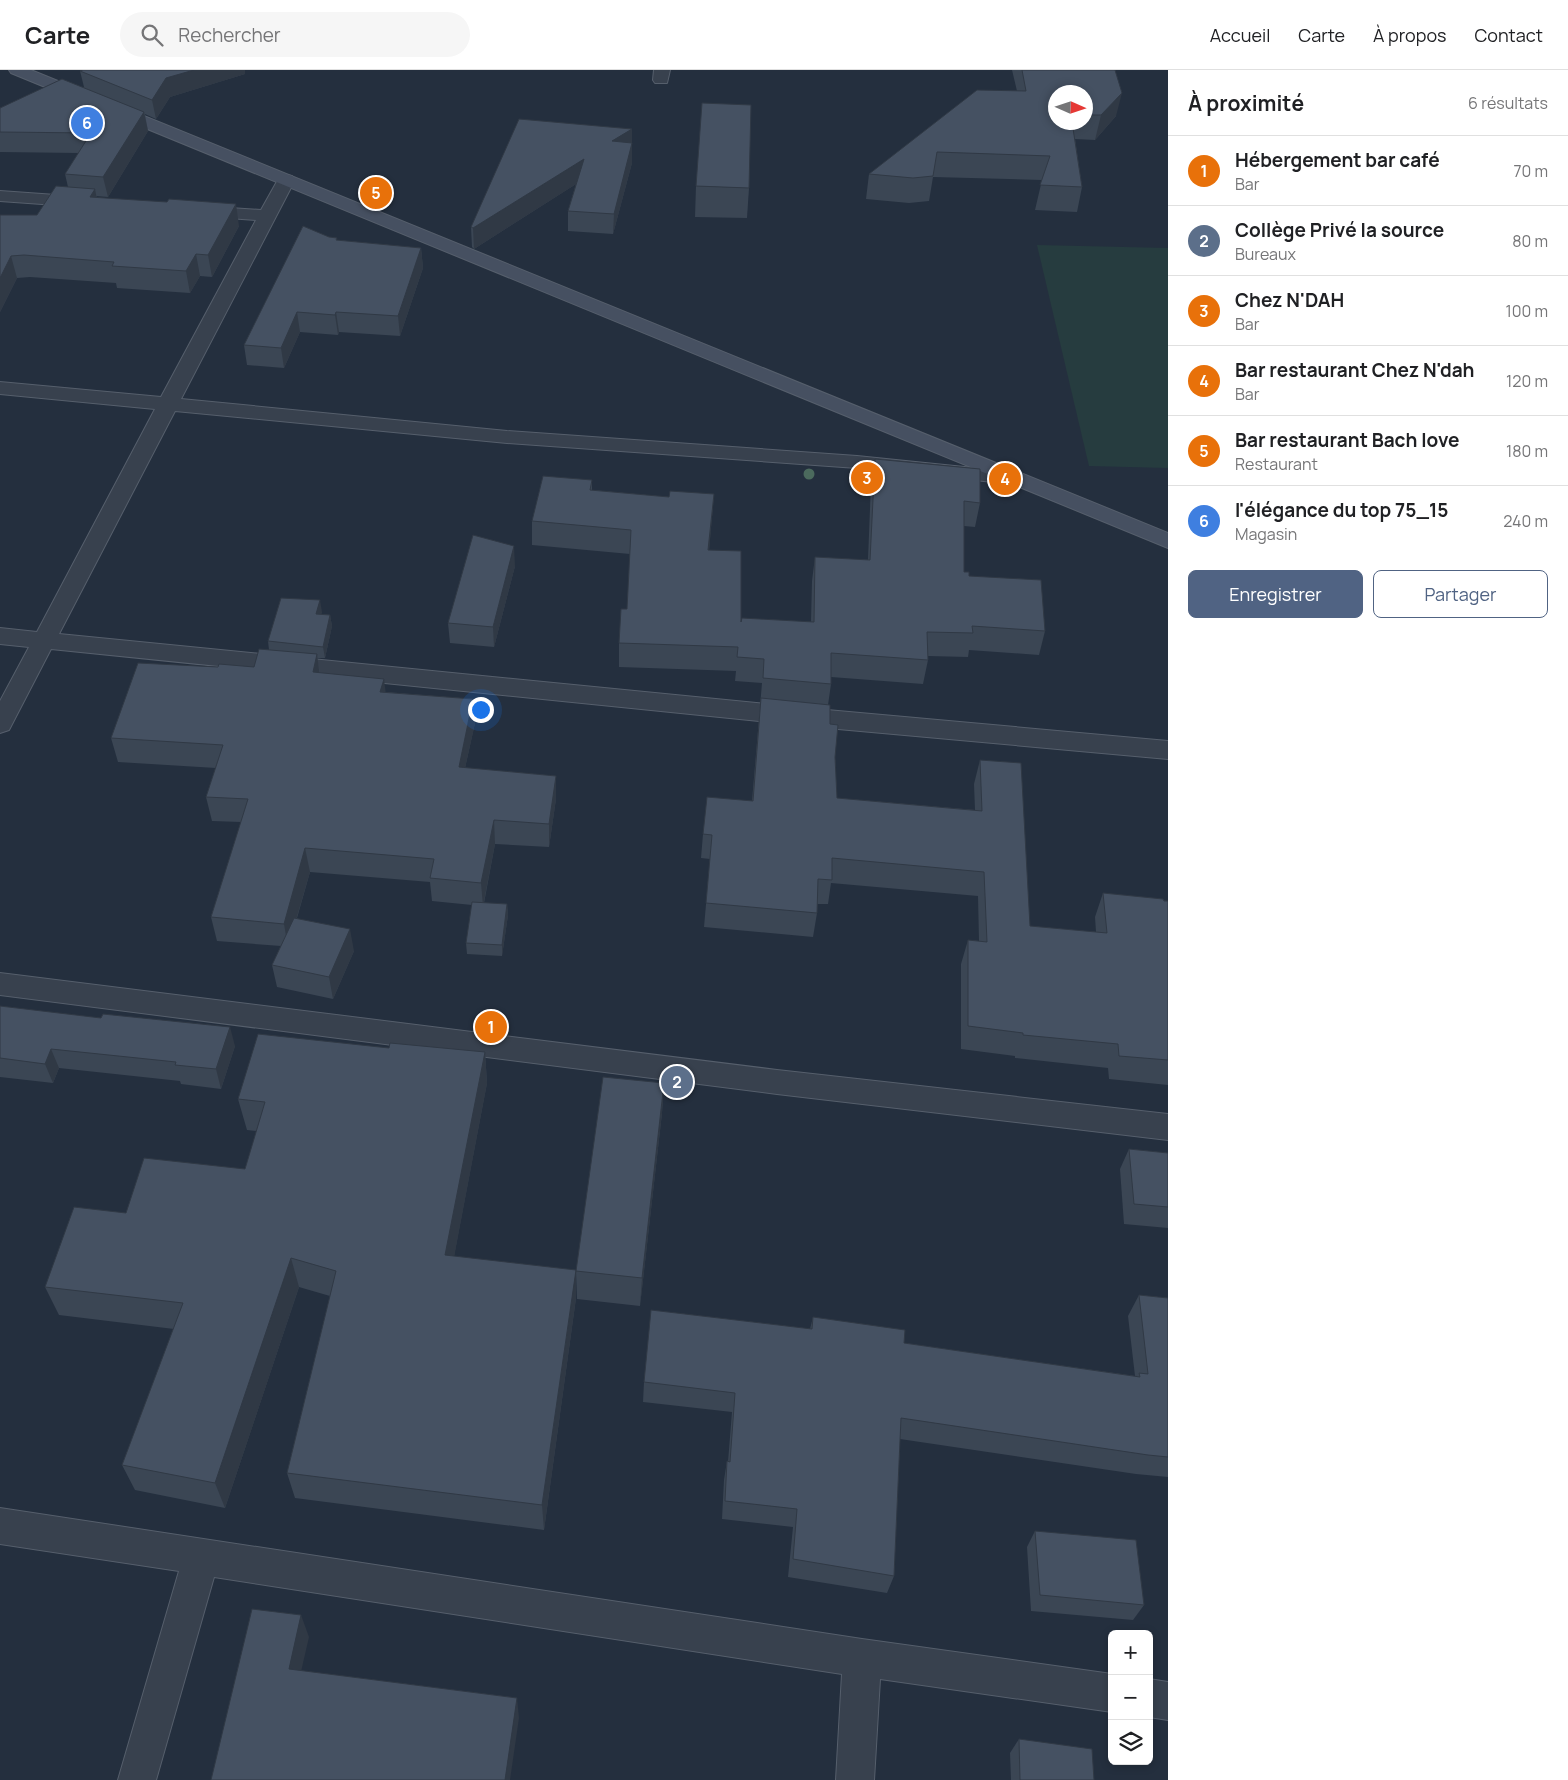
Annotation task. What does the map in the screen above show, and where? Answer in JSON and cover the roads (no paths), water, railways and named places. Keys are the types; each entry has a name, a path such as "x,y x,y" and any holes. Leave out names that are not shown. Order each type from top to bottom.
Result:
{"street":[{"path":"18,70 1168,541"},
{"path":"0,724 286,180"},
{"path":"0,196 99,203"},
{"path":"179,209 268,216"},
{"path":"0,388 507,437 858,462 1013,478"},
{"path":"0,636 827,719 1168,750"},
{"path":"0,984 777,1082 1168,1127"},
{"path":"0,1526 862,1658 1108,1692"},
{"path":"137,1780 202,1556"},
{"path":"855,1780 862,1658"},
{"path":"1153,1699 1168,1701"}],"place":[{"name":"l'élégance du top 75_15","path":"87,123"},
{"name":"Bar restaurant Bach love","path":"376,193"},
{"name":"Chez N'DAH","path":"867,478"},
{"name":"Bar restaurant Chez N'dah","path":"1005,479"},
{"name":"Hébergement bar café","path":"491,1027"},
{"name":"Collège Privé la source","path":"677,1082"}]}
